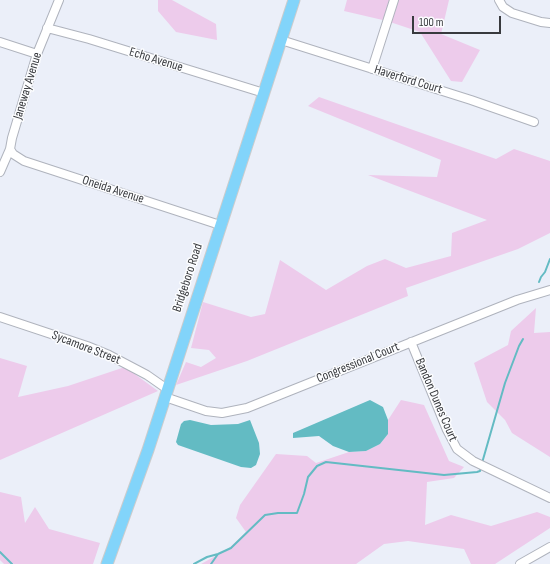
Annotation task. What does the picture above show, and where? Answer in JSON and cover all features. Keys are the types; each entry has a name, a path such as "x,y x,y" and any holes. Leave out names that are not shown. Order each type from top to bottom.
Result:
{"main road":[{"name":"Bridgeboro Road","path":"107,564 166,393 294,0"}],"street":[{"name":"Janeway Avenue","path":"0,172 10,149 37,54 59,0"},
{"path":"372,69 394,0"},
{"path":"499,0 503,6 512,13 541,22 550,23"},
{"name":"Echo Avenue","path":"47,28 89,39 264,93"},
{"name":"Haverford Court","path":"281,40 471,100 534,122"},
{"path":"0,42 37,54"},
{"name":"Oneida Avenue","path":"10,149 13,154 24,162 220,225"},
{"name":"Congressional Court","path":"166,393 206,411 222,413 247,408 517,300 550,290"},
{"name":"Sycamore Street","path":"0,317 87,346 109,355 147,375 166,393"},
{"name":"Bandon Dunes Court","path":"411,342 456,449 473,461 550,498"},
{"path":"520,564 550,547"}],"shaded area":[{"path":"158,0 172,0 216,24 217,40 176,32 158,11"},
{"path":"347,0 449,0 441,34 480,50 462,82 451,81 420,32 387,21 344,11"},
{"path":"319,97 496,159 514,149 550,161 550,233 518,249 406,288 408,296 247,361 176,385 186,362 201,367 216,358 209,350 191,348 203,302 251,317 265,314 280,260 326,290 367,266 385,259 406,268 451,256 452,233 487,220 368,175 437,177 441,160 308,106"},
{"path":"536,308 534,333 550,332 550,457 512,433 505,420 487,402 474,363 508,345 511,331"},
{"path":"0,358 27,366 18,397 68,386 125,367 158,391 0,460"},
{"path":"401,400 424,405 449,461 464,467 454,478 427,482 425,525 451,515 491,526 537,512 550,517 550,528 495,564 471,564 464,549 408,541 384,544 356,564 201,564 228,549 246,532 236,518 240,505 276,454 307,456 316,463 349,452 366,451 380,444 388,434 388,420"},
{"path":"0,492 21,497 25,523 35,507 49,529 100,543 93,564 4,564 0,560"}],"water":[{"path":"370,400 383,407 388,420 388,434 380,444 366,451 349,452 333,446 319,436 293,438 293,433"},
{"path":"190,420 211,425 238,424 250,420 259,443 260,454 256,465 251,468 241,467 178,445 176,442 181,424 184,421"}],"waterway":[{"path":"539,282 550,259"},
{"path":"482,463 505,383 523,339"},
{"path":"194,564 207,557 231,548 265,515 297,513 308,477 317,466 326,462 444,475 477,472 480,471 481,467"},
{"path":"0,552 12,564"},
{"path":"211,564 218,554"}]}
